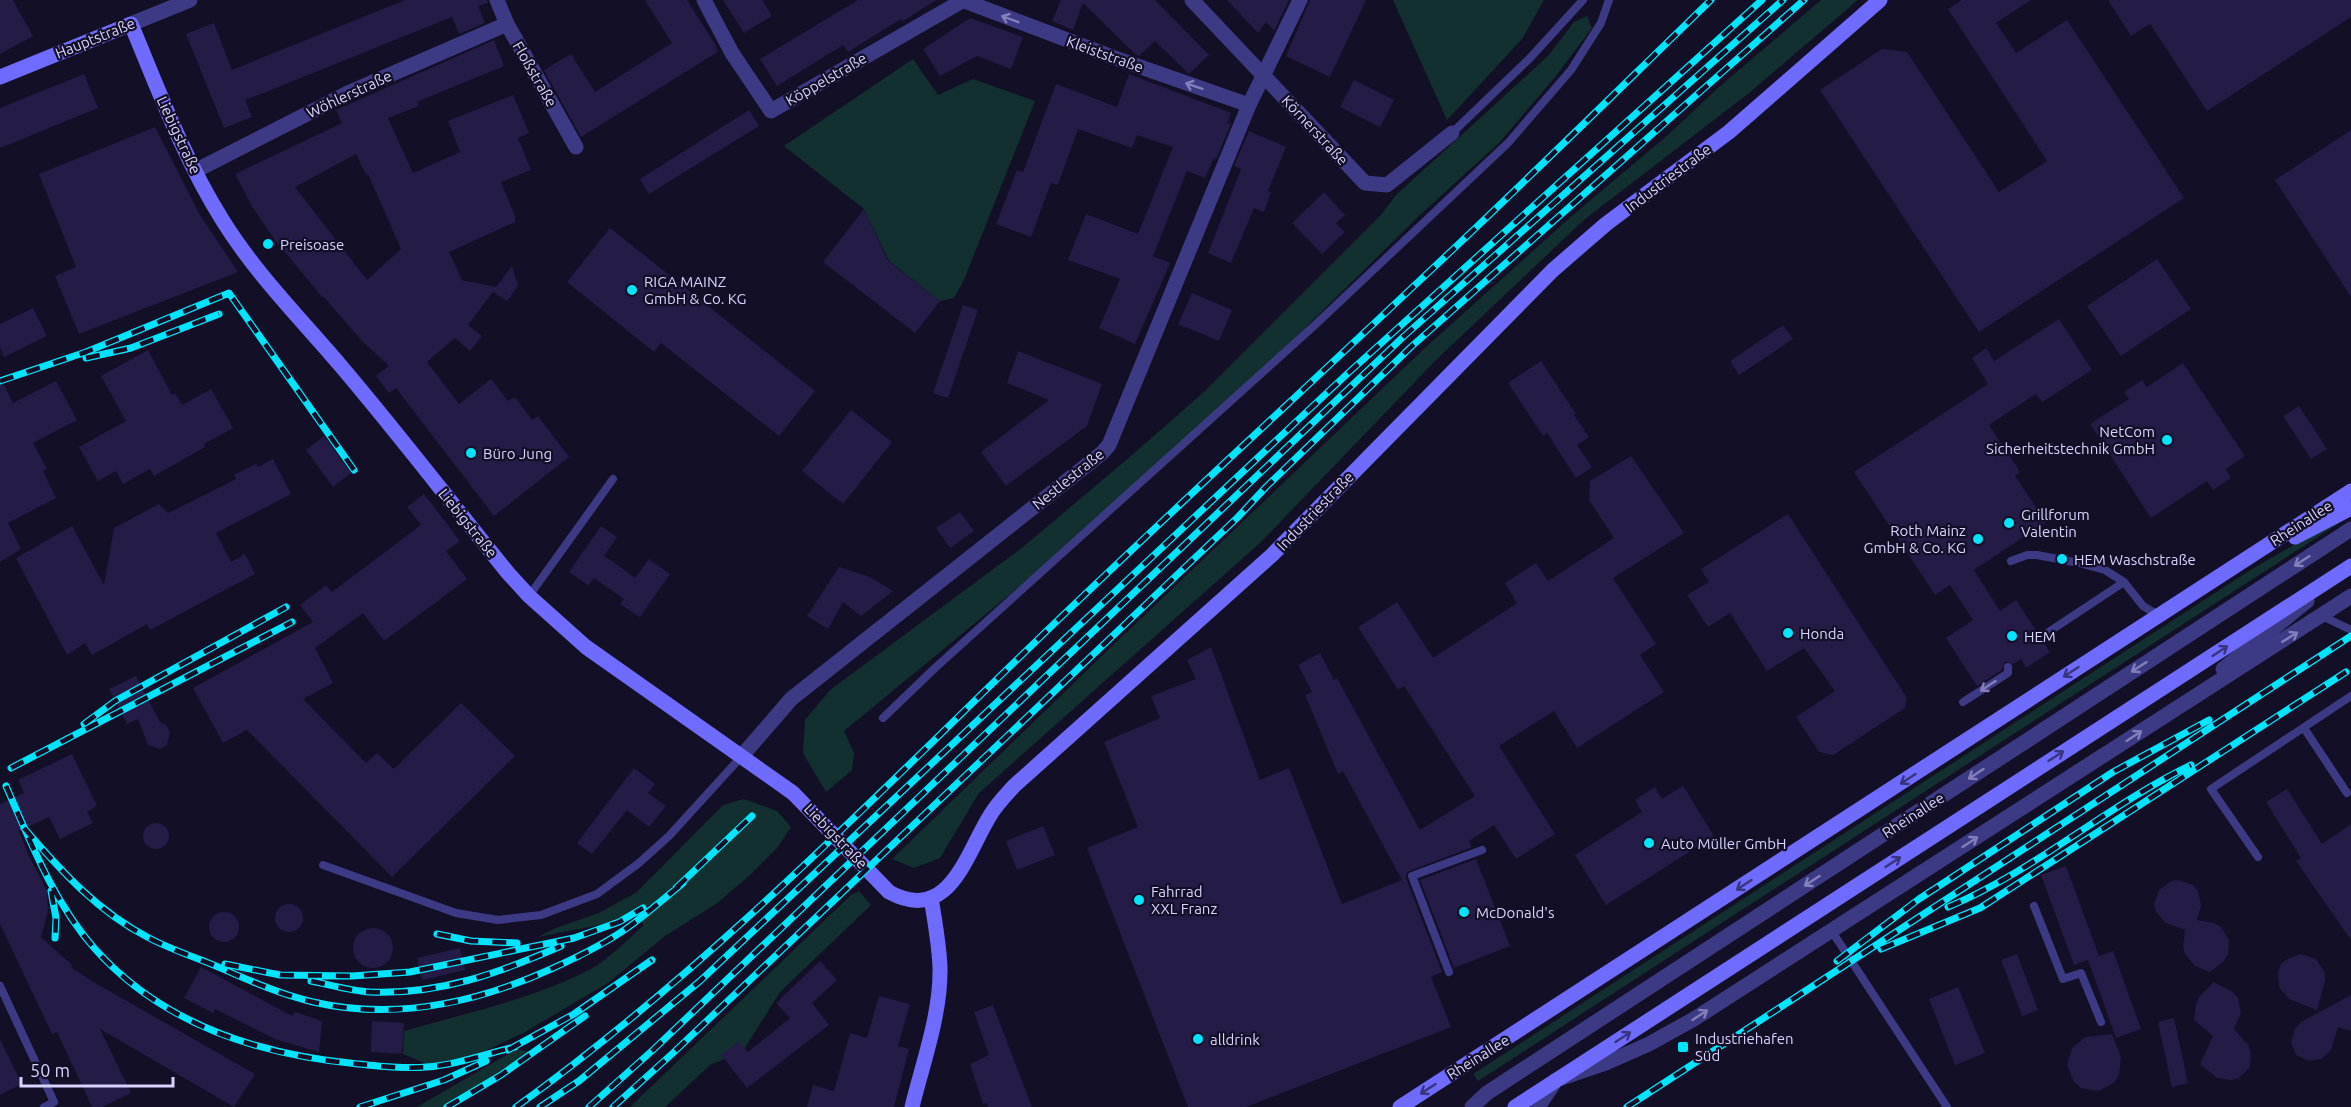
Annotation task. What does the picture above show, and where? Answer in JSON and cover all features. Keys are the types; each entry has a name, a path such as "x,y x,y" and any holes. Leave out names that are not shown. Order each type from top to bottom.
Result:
{"street":[{"name":"Hauptstraße","path":"0,77 190,0"},
{"name":"Floßstraße","path":"496,0 507,24 576,147"},
{"name":"Köppelstraße","path":"704,0 732,53 771,111 962,0"},
{"name":"Kleiststraße","path":"962,0 1249,105"},
{"name":"Körnerstraße","path":"1192,0 1365,183 1387,185 1452,133"},
{"name":"Nestlestraße","path":"741,757 791,699 1102,453 1109,445 1249,105 1300,0"},
{"name":"Industriestraße","path":"931,898 947,889 953,882 991,813 1014,786 1272,555 1553,270 1606,224 1737,125 1880,0"},
{"name":"Liebigstraße","path":"131,24 182,146 223,221 263,278 340,365 529,596 586,647 793,793 889,892 909,900 931,898"},
{"name":"Wöhlerstraße","path":"195,171 348,93 507,24"},
{"name":"Rheinallee","path":"1400,1107 2351,491"},
{"name":"Rheinallee","path":"2190,595 2351,508"},
{"name":"Rheinallee","path":"1474,1104 2351,529"},
{"name":"Rheinallee","path":"2170,713 2348,568"},
{"name":"Rheinallee","path":"1515,1107 2348,568"},
{"name":"Rheinallee","path":"1556,1080 1606,1063 1662,1038 1694,1019 2351,596"},
{"path":"912,1107 935,1013 939,983 938,948 931,898"},
{"path":"1538,1107 1556,1080"}],"lane":[{"path":"1452,133 1530,58 1582,0"},
{"path":"883,718 935,668 1315,325 1508,143 1571,70 1601,23 1609,0"},
{"path":"529,596 612,479"},
{"path":"2011,561 2027,555 2046,556 2106,570 2124,582 2139,601 2158,615"},
{"path":"2041,637 2124,582"},
{"path":"2322,616 2351,630"},
{"path":"1963,702 2008,672 2008,667"},
{"path":"2258,857 2211,789 2351,696"},
{"path":"2304,728 2347,793"},
{"path":"323,865 456,913 498,920 541,915 597,894 639,863 669,836 741,757"},
{"path":"1449,972 1413,876 1482,850"},
{"path":"2034,906 2063,979 2081,973 2101,1022"},
{"path":"1831,930 1947,1107"},
{"path":"0,986 54,1102 44,1107"}],"green space":[{"path":"1393,0 1544,0 1522,39 1447,120"},
{"path":"1821,0 1858,0 1749,93 1585,219 1437,359 1261,542 979,793 940,858 914,868 892,859 1426,347 1573,215"},
{"path":"1587,16 1592,28 1555,77 1499,143 1422,213 1187,444 844,731 854,753 852,770 826,792 803,753 805,720 830,690 1023,547 1204,392 1380,216 1396,195 1548,56 1574,22"},
{"path":"913,59 938,95 973,79 1035,101 964,280 954,298 940,301 889,261 864,209 784,146"},
{"path":"2346,515 2347,518 1478,1081 1473,1074 2252,569"},
{"path":"744,799 777,811 791,827 777,848 716,904 665,936 608,983 525,1032 485,1051 434,1067 403,1054 404,1031 543,990 587,971 601,962 644,925 636,913 604,924 538,937 599,913 637,892 723,805"},
{"path":"859,891 871,905 780,992 743,1051 710,1065 665,1107 630,1107 851,895"},
{"path":"515,1050 530,1051 499,1074 445,1107 417,1107"}],"building":[{"path":"0,0 13,0 33,36 0,54"},
{"path":"405,0 487,0 488,3 478,6 485,23 459,34 452,17 245,100 252,117 224,128 186,34 214,23 232,70"},
{"path":"645,0 687,0 718,49 715,50 719,51 581,137 544,70 571,54 595,92 672,43"},
{"path":"723,0 762,0 772,16 744,33"},
{"path":"858,0 936,0 848,52 843,45 777,86 760,59"},
{"path":"1061,0 1155,0 1209,55 1189,74 1155,41 1139,56 1136,55 1083,3 1073,30 1052,21"},
{"path":"1227,0 1289,0 1274,31 1266,22 1258,33"},
{"path":"1310,0 1366,0 1330,77 1286,56"},
{"path":"1962,0 2031,0 1996,23 2016,53 2067,20 2184,198 1979,332 1820,90 1882,49 1907,52 1999,192 2047,161 1948,9"},
{"path":"2108,0 2351,0 2351,17 2207,111 2150,24 2131,36"},
{"path":"970,18 1023,37 1011,69 977,56 940,76 923,49"},
{"path":"494,40 504,66 417,102 419,106 388,118 413,173 460,152 448,121 513,95 529,133 518,138 531,170 501,182 515,216 515,222 449,252 462,280 496,287 512,266 518,286 507,301 493,292 468,325 482,336 470,351 455,338 427,362 459,404 491,379 508,401 515,397 532,420 538,416 569,457 494,516 396,388 389,393 376,376 389,366 362,341 322,297 275,240 253,208 235,174 342,123 336,110","holes":["356,154 366,175 368,174 401,249 367,280 295,187"]},
{"path":"84,74 98,108 0,148 0,108"},
{"path":"1129,74 1231,113 1227,123 1231,124 1205,178 1187,171 1153,256 1170,263 1135,344 1099,328 1120,279 1068,260 1086,214 1138,234 1173,147 1137,135 1132,148 1078,129 1058,185 1051,183 1031,237 996,224 1017,170 1023,172 1056,84 1117,107"},
{"path":"1354,80 1394,100 1380,127 1340,107"},
{"path":"749,110 759,126 649,194 640,179"},
{"path":"155,127 200,215 238,272 79,334 55,276 76,267 39,174"},
{"path":"2351,130 2351,297 2275,180"},
{"path":"1249,131 1286,147 1268,191 1271,192 1264,212 1254,208 1231,263 1208,253 1241,169 1234,166"},
{"path":"1324,192 1345,215 1336,223 1345,232 1322,254 1292,223"},
{"path":"864,209 888,261 940,301 915,333 823,262"},
{"path":"610,228 815,391 779,436 661,343 654,352 567,282"},
{"path":"2157,259 2191,309 2121,356 2087,306"},
{"path":"1192,293 1232,310 1219,341 1178,324"},
{"path":"963,305 978,310 948,398 933,393"},
{"path":"33,308 47,336 4,357 0,347 0,324"},
{"path":"2059,319 2092,370 2042,402 2036,394 1989,425 2020,472 2015,476 2046,522 1974,570 2000,611 2016,600 2037,632 2035,640 2044,643 2050,652 2026,668 2021,659 2013,664 2005,661 2002,670 1977,686 1946,638 1973,620 1950,585 1935,595 1854,472 1988,384 1972,358 1986,348 1994,361"},
{"path":"1783,325 1793,339 1739,375 1730,361"},
{"path":"148,350 172,395 175,393 182,405 211,389 233,428 154,476 150,469 123,484 116,471 98,481 79,447 126,421 101,376"},
{"path":"1018,351 1102,384 1087,426 1006,486 981,452 1049,400 1007,383"},
{"path":"1541,361 1589,437 1577,445 1592,467 1576,478 1547,433 1543,436 1508,383"},
{"name":"NetCom Sicherheitstechnik GmbH","path":"2183,363 2245,456 2226,469 2231,478 2213,490 2207,481 2151,518 2090,424 2129,399 2124,392 2142,380 2147,387"},
{"path":"0,377 13,403 56,381 77,420 33,443 47,469 43,471 56,498 8,523 21,549 0,562"},
{"path":"2299,406 2327,449 2311,459 2283,416"},
{"path":"851,410 892,442 843,504 802,471"},
{"path":"324,436 351,473 333,487 306,450"},
{"path":"1631,456 1684,533 1613,578 1656,644 1640,655 1664,692 1577,748 1554,711 1499,746 1555,834 1516,859 1494,825 1469,841 1472,847 1407,872 1406,878 1442,972 1431,977 1451,1027 1246,1107 1188,1107 1087,848 1138,827 1104,742 1160,718 1151,696 1196,679 1187,660 1211,647 1260,780 1289,768 1342,904 1402,880 1343,771 1338,774 1305,695 1312,692 1298,665 1320,653 1334,680 1337,678 1420,830 1475,796 1404,686 1398,690 1358,627 1397,602 1433,658 1517,603 1505,583 1536,563 1548,581 1614,538 1589,500 1590,481"},
{"path":"273,459 291,494 216,533 231,562 245,554 255,574 150,630 147,624 92,655 85,643 67,655 16,558 72,526 104,585 114,528 159,504 168,513 236,479 234,475 256,464 258,467"},
{"path":"424,494 460,541 446,551 467,579 384,641 363,613 315,648 333,683 303,699 366,763 377,753 394,769 461,703 515,756 392,877 247,730 223,743 193,688 313,622 300,605 326,585 332,592 421,525 407,507"},
{"path":"960,512 974,531 950,548 936,528"},
{"path":"1788,514 1907,698 1905,708 1833,755 1819,752 1796,717 1835,691 1804,648 1767,671 1730,613 1708,627 1687,595 1709,582 1701,569"},
{"path":"601,526 617,537 604,556 635,578 649,559 670,574 640,617 620,604 624,599 594,578 588,585 569,572"},
{"path":"839,567 870,577 893,591 861,616 843,602 828,629 807,616"},
{"path":"136,676 160,722 166,725 170,732 167,745 160,749 148,745 138,719 127,724 109,689"},
{"path":"72,754 97,806 87,812 93,823 60,839 49,817 19,831 47,891 48,911 41,937 72,965 71,967 90,980 255,1074 234,1107 100,1029 131,1093 102,1107 92,1107 57,1032 52,1034 0,924 0,804 24,793 18,780"},
{"path":"634,768 655,784 648,793 666,806 649,827 627,810 592,854 577,843"},
{"name":"Auto Müller GmbH","path":"1683,786 1714,836 1606,905 1575,855 1642,812 1635,800 1655,787 1662,799"},
{"path":"2287,789 2322,844 2351,824 2351,940 2296,861 2301,858 2266,802"},
{"path":"156,823 166,826 169,836 166,846 156,849 146,846 143,836 146,826"},
{"path":"1043,826 1055,855 1017,870 1006,841"},
{"name":"McDonald's","path":"1476,859 1510,946 1454,968 1420,880"},
{"path":"2066,866 2099,956 2113,951 2141,1029 2116,1038 2088,960 2074,965 2041,875"},
{"path":"2178,880 2193,885 2198,891 2201,906 2197,920 2214,923 2221,927 2229,940 2228,955 2210,972 2195,966 2185,954 2183,947 2185,930 2166,923 2156,912 2154,904 2159,890 2171,881"},
{"path":"289,904 299,908 303,918 299,928 289,932 279,928 275,918 279,908"},
{"path":"224,912 235,916 239,927 235,938 224,942 213,938 209,927 213,916"},
{"path":"373,928 381,929 387,934 392,940 392,956 387,962 381,967 373,968 365,967 359,962 354,956 353,948 354,940 359,934 365,929"},
{"path":"460,948 465,970 422,980 417,958"},
{"path":"2017,954 2038,1010 2022,1016 2001,960"},
{"path":"2301,954 2316,959 2325,973 2317,1010 2289,999 2279,987 2278,972 2281,964"},
{"path":"820,961 837,980 812,1003 829,1025 747,1088 721,1055 739,1041 748,1052 790,1018 776,1003"},
{"path":"201,967 292,1016 295,1012 322,1021 319,1052 275,1039 215,1009 213,1013 184,998"},
{"path":"2214,982 2233,992 2238,998 2241,1013 2234,1029 2251,1052 2250,1067 2239,1078 2231,1080 2217,1078 2200,1064 2213,1036 2194,1020 2196,1004 2199,997"},
{"path":"1958,987 1985,1053 1955,1065 1929,999"},
{"path":"2351,995 2351,1031 2338,1027 2331,1050 2321,1059 2308,1061 2296,1055 2291,1042 2295,1029 2301,1022"},
{"path":"879,996 910,1004 898,1046 909,1049 894,1107 807,1107 813,1085 834,1091 850,1033 867,1038"},
{"path":"993,1005 1032,1107 988,1107 987,1103 983,1104 970,1064 989,1055 974,1012"},
{"path":"2174,1018 2188,1083 2172,1087 2158,1022"},
{"path":"372,1021 404,1023 402,1054 371,1052"},
{"path":"2112,1034 2121,1057 2119,1075 2114,1083 2098,1091 2081,1088 2074,1082 2067,1065 2072,1048 2086,1037"},
{"path":"0,1039 22,1084 0,1095"}],"railway":[{"path":"516,1107 660,995 796,873 1102,578 1490,214 1711,0"},
{"path":"540,1107 579,1081 700,981 1347,374 1762,0"},
{"path":"589,1107 654,1049 1403,337 1783,0"},
{"path":"613,1107 673,1053 1238,517 1412,346 1804,0"},
{"path":"0,381 86,352 229,293 354,470"},
{"path":"86,358 131,348 219,314"},
{"path":"84,724 115,701 286,607"},
{"path":"11,768 292,622"},
{"path":"1627,1107 2351,636"},
{"path":"1881,949 1980,908 2346,672"},
{"path":"1837,961 1919,899 2113,772 2209,720"},
{"path":"1948,907 2011,875 2129,799 2191,765"},
{"path":"6,786 44,871 80,931 122,975 151,998 182,1016 215,1032 249,1044 321,1060 375,1066 409,1068 437,1066 515,1047"},
{"path":"676,888 752,816"},
{"path":"24,828 81,889 113,916 149,938 300,999 375,1010 435,1005 465,999 523,981 573,959 615,936 683,883"},
{"path":"51,891 56,918 55,938"},
{"path":"225,964 280,975 352,976 410,972 574,938 619,922 643,908"},
{"path":"437,934 471,941 517,943"},
{"path":"311,981 370,992 420,990 492,973 561,946"},
{"path":"508,1050 574,1014 652,960"},
{"path":"447,1107 501,1075 585,1016"},
{"path":"360,1107 444,1080 486,1061"}],"place":[{"name":"Preisoase","path":"268,244"},
{"name":"RIGA MAINZ GmbH & Co. KG","path":"632,290"},
{"name":"NetCom Sicherheitstechnik GmbH","path":"2167,440"},
{"name":"Büro Jung","path":"471,453"},
{"name":"Grillforum Valentin","path":"2009,523"},
{"name":"Roth Mainz GmbH & Co. KG","path":"1978,539"},
{"name":"HEM Waschstraße","path":"2062,559"},
{"name":"Honda","path":"1788,633"},
{"name":"HEM","path":"2012,636"},
{"name":"Auto Müller GmbH","path":"1649,843"},
{"name":"Fahrrad XXL Franz","path":"1139,900"},
{"name":"McDonald's","path":"1464,912"},
{"name":"alldrink","path":"1198,1039"},
{"name":"Industriehafen Süd","path":"1683,1047"}]}
